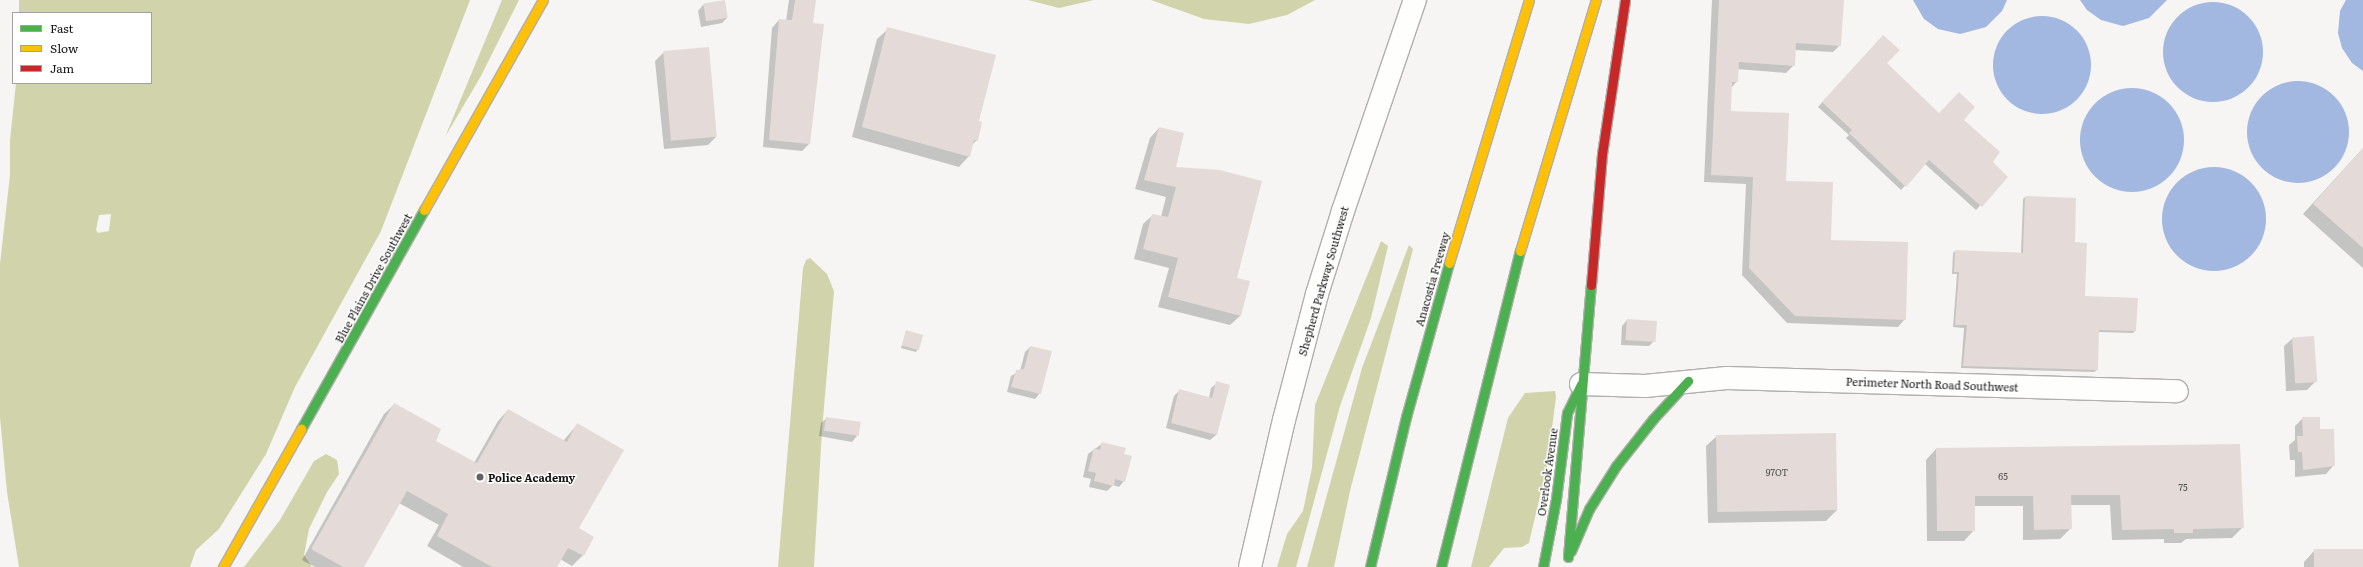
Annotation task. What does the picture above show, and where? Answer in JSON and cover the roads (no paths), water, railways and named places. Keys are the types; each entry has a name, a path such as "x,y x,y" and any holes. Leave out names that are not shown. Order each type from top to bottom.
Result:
{"main road":[{"name":"Blue Plains Drive Southwest","path":"223,567 543,0"},
{"name":"Anacostia Freeway","path":"1369,567 1406,417 1461,219 1529,0"},
{"path":"1441,567 1490,366 1529,218 1596,0"},
{"path":"1568,557 1605,128 1625,0"},
{"path":"1565,567 1584,519 1607,480 1653,419 1688,381"},
{"name":"Overlook Avenue","path":"1543,567 1556,499 1567,413 1572,397 1582,384"}],"street":[{"name":"Shepherd Parkway Southwest","path":"1250,567 1284,420 1317,294 1343,211 1415,0"},
{"name":"Perimeter North Road Southwest","path":"1582,384 1645,386 1688,381 1743,378 2177,391"}],"water":[{"path":"1913,0 2007,0 2002,11 1986,27 1960,34 1938,29 1924,19"},
{"path":"2080,0 2167,0 2149,18 2123,26 2101,20 2087,10"},
{"path":"2346,0 2363,0 2363,71 2352,63 2342,48 2338,33 2340,11"},
{"path":"2213,2 2232,5 2249,16 2260,33 2263,52 2260,71 2249,88 2232,99 2213,102 2194,99 2177,88 2166,71 2163,52 2166,33 2177,16 2194,5"},
{"path":"2032,16 2052,16 2061,19 2077,30 2088,46 2091,55 2091,75 2088,84 2077,100 2061,111 2052,114 2032,114 2015,106 2007,100 2001,92 1993,75 1993,55 2001,38 2007,30 2015,24"},
{"path":"2298,81 2308,82 2327,89 2341,103 2348,122 2348,142 2341,161 2327,175 2308,182 2298,183 2288,182 2269,175 2255,161 2248,142 2247,132 2248,122 2255,103 2269,89 2288,82"},
{"path":"2132,88 2152,92 2169,103 2180,120 2184,140 2180,160 2169,177 2152,188 2132,192 2112,188 2095,177 2084,160 2080,140 2084,120 2095,103 2112,92"},
{"path":"2214,167 2234,171 2251,182 2262,199 2266,219 2262,239 2251,256 2234,267 2214,271 2194,267 2177,256 2166,239 2162,219 2166,199 2177,182 2194,171"}],"place":[{"name":"Police Academy","path":"480,477"}]}
